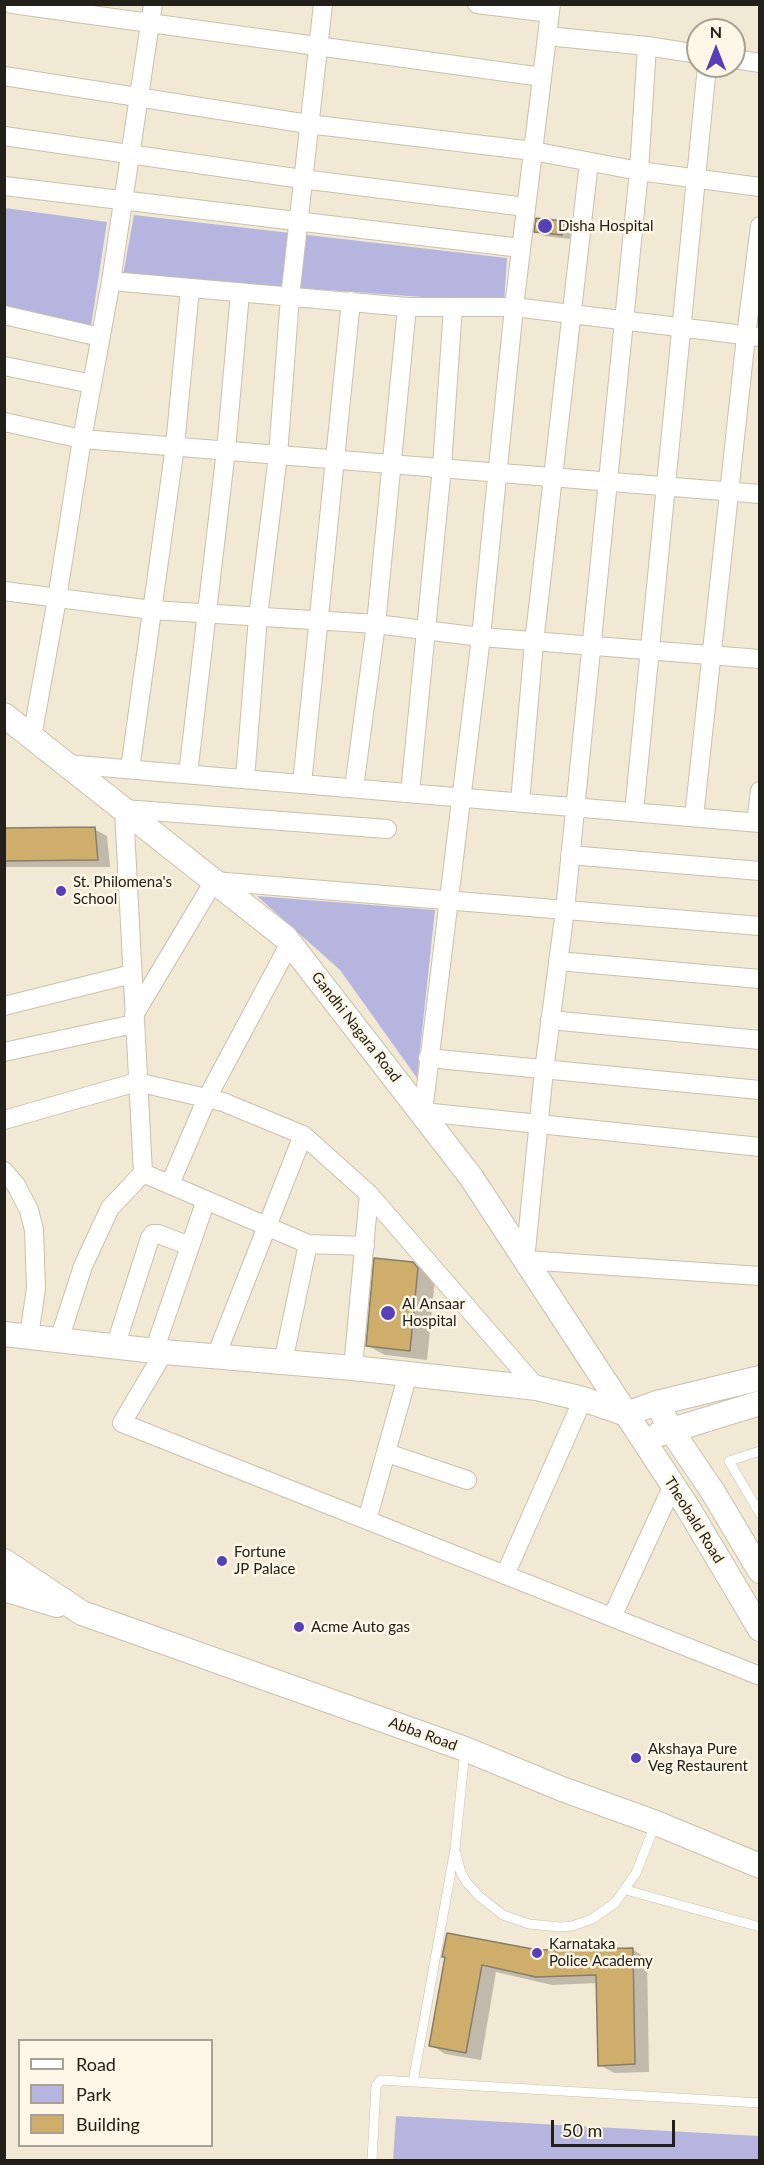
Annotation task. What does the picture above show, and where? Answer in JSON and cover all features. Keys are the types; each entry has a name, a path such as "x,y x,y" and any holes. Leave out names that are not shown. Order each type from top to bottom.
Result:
{"main road":[{"name":"Gandhi Nagara Road","path":"4,715 290,943 423,1112 471,1177 627,1414"},
{"path":"4,1334 159,1352 353,1368 537,1388 583,1399 627,1414 657,1403 759,1378"},
{"name":"Theobald Road","path":"657,1403 671,1430 713,1492 759,1571"},
{"path":"643,1438 759,1403"},
{"name":"Theobald Road","path":"627,1414 673,1485 759,1629"},
{"name":"Abba Road","path":"4,1561 82,1613"},
{"name":"Abba Road","path":"4,1589 82,1613 465,1749 562,1789 656,1822 759,1866"}],"street":[{"path":"12,4 542,78"},
{"path":"32,737 111,281 153,4"},
{"path":"246,779 258,617 278,454 302,179 323,4"},
{"path":"477,4 551,9 514,307 481,636 423,1112 759,1147"},
{"path":"547,36 686,52"},
{"path":"647,46 639,171 565,910 544,1070 525,1260 759,1276"},
{"path":"4,76 308,124 533,151 639,171 759,187"},
{"path":"634,812 706,78"},
{"path":"4,136 302,179 526,207"},
{"path":"520,802 535,641 589,162"},
{"path":"4,186 521,248"},
{"path":"694,817 730,491 752,336 759,226"},
{"path":"111,281 407,307 514,307 752,336"},
{"path":"130,769 175,446 190,288"},
{"path":"188,774 226,450 240,293"},
{"path":"302,784 351,301"},
{"path":"354,788 376,624 407,307"},
{"path":"410,793 442,467 453,307"},
{"path":"4,315 100,337"},
{"path":"4,366 92,384"},
{"path":"4,422 82,439 759,494"},
{"path":"4,591 152,610 376,624 535,641 759,659"},
{"path":"66,764 758,822 759,791"},
{"path":"59,1340 83,1266 110,1208 142,1173 124,809 387,830"},
{"path":"570,855 759,871"},
{"path":"4,1052 134,1020 214,881 759,926"},
{"path":"170,1184 207,1098 290,943"},
{"path":"558,961 759,979"},
{"path":"4,1006 132,974"},
{"path":"550,1020 759,1040"},
{"path":"428,1058 759,1090"},
{"path":"4,1120 137,1082 223,1102 303,1135 369,1194 537,1388"},
{"path":"216,1356 303,1135"},
{"path":"4,1171 16,1185 29,1210 34,1230 36,1288 29,1336"},
{"path":"142,1173 308,1244 365,1246"},
{"path":"353,1368 369,1194"},
{"path":"206,1200 159,1352 122,1423 759,1676"},
{"path":"115,1347 150,1238 153,1234 158,1234 190,1246"},
{"path":"283,1362 308,1244"},
{"path":"367,1520 408,1374"},
{"path":"505,1575 583,1399"},
{"path":"387,1453 467,1480"},
{"path":"612,1617 673,1485"}],"lane":[{"path":"759,1451 729,1461 759,1514"},
{"path":"413,2082 455,1849 465,1749"},
{"path":"455,1849 461,1873 480,1897 503,1915 529,1924 560,1928 582,1923 604,1912 615,1903 636,1873 656,1822"},
{"path":"626,1890 759,1927"},
{"path":"372,2160 376,2086 381,2080 759,2103"}],"green space":[{"path":"5,208 107,222 91,326 5,308"},
{"path":"134,215 507,258 504,303 123,275"},
{"path":"257,896 435,910 417,1078 340,970"},
{"path":"396,2116 759,2136 759,2160 393,2160"}],"building":[{"path":"536,218 564,221 562,235 534,232"},
{"path":"95,827 98,860 4,861 4,828"},
{"path":"374,1258 413,1262 418,1268 410,1351 366,1346"},
{"path":"447,1933 538,1950 633,1948 635,2064 598,2066 596,1975 536,1977 482,1965 466,2053 429,2046 445,1957 442,1957"}],"place":[{"name":"Disha Hospital","path":"545,226"},
{"name":"St. Philomena's School","path":"61,891"},
{"name":"Al Ansaar Hospital","path":"388,1313"},
{"name":"Fortune JP Palace","path":"222,1561"},
{"name":"Acme Auto gas","path":"299,1627"},
{"name":"Akshaya Pure Veg Restaurent","path":"636,1758"},
{"name":"Karnataka Police Academy","path":"537,1953"}]}
